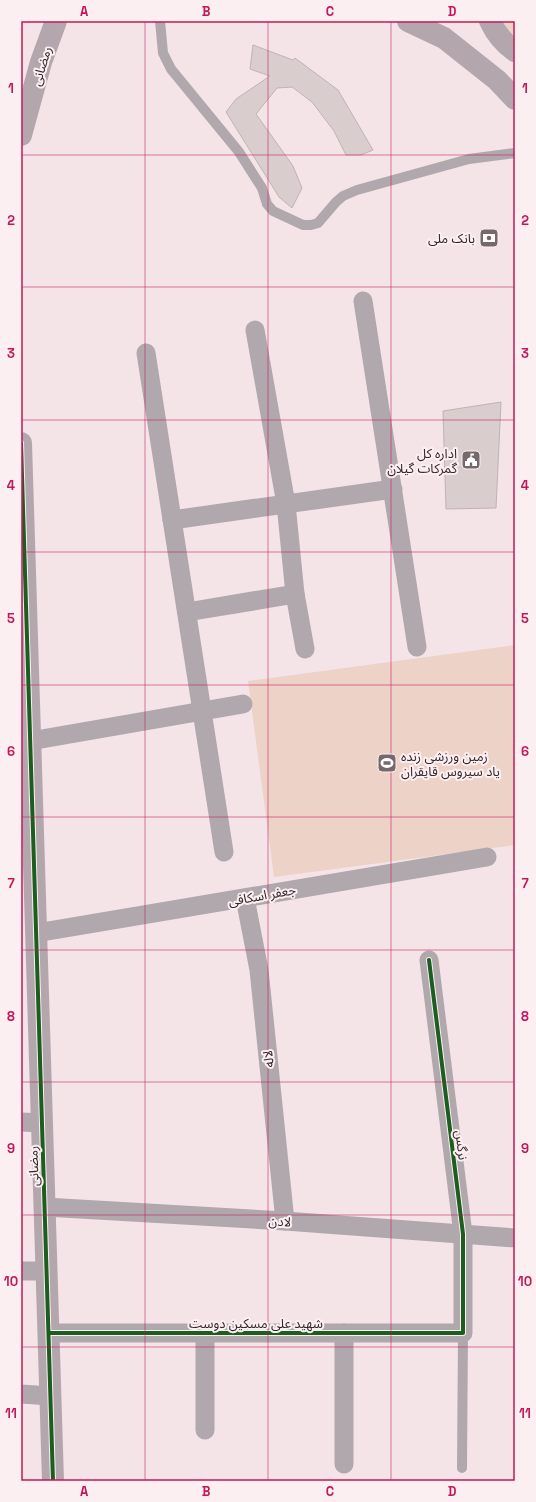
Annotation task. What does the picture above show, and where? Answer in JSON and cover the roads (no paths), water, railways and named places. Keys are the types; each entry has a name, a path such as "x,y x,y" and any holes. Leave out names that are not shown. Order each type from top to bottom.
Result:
{"street":[{"name":"رمضانی","path":"21,135 41,62 56,21"},
{"path":"408,21 444,38 497,80 515,100"},
{"path":"490,21 499,37 515,52"},
{"path":"363,301 417,647"},
{"path":"255,330 286,504 295,594 305,649"},
{"path":"146,353 224,852"},
{"name":"رمضانی","path":"21,443 26,740 36,933 31,1122 45,1207 53,1481"},
{"path":"172,520 393,490"},
{"path":"187,612 295,594"},
{"path":"26,740 243,704"},
{"name":"جعفر اسکافی","path":"36,933 487,857"},
{"name":"لاله","path":"245,898 259,970 285,1221"},
{"name":"نرگس","path":"428,960 463,1234 463,1333"},
{"name":"لادن","path":"45,1207 285,1221 515,1238"},
{"path":"21,1271 47,1271"},
{"name":"شهید علی مسکین دوست","path":"49,1333 463,1333"},
{"path":"205,1333 205,1430"},
{"path":"344,1333 344,1464"},
{"path":"21,1394 51,1396"}],"lane":[{"path":"160,21 163,53 171,69 239,152 262,188 267,204 273,211 303,225 318,223 336,202 344,196 357,190 469,158 515,153"},
{"path":"462,1468 463,1333"}],"place":[{"name":"بانک ملی","path":"489,238"},
{"name":"اداره کل گمرکات گیلان","path":"471,460"},
{"name":"زمین ورزشی زنده یاد سیروس قایقران","path":"387,763"}]}
